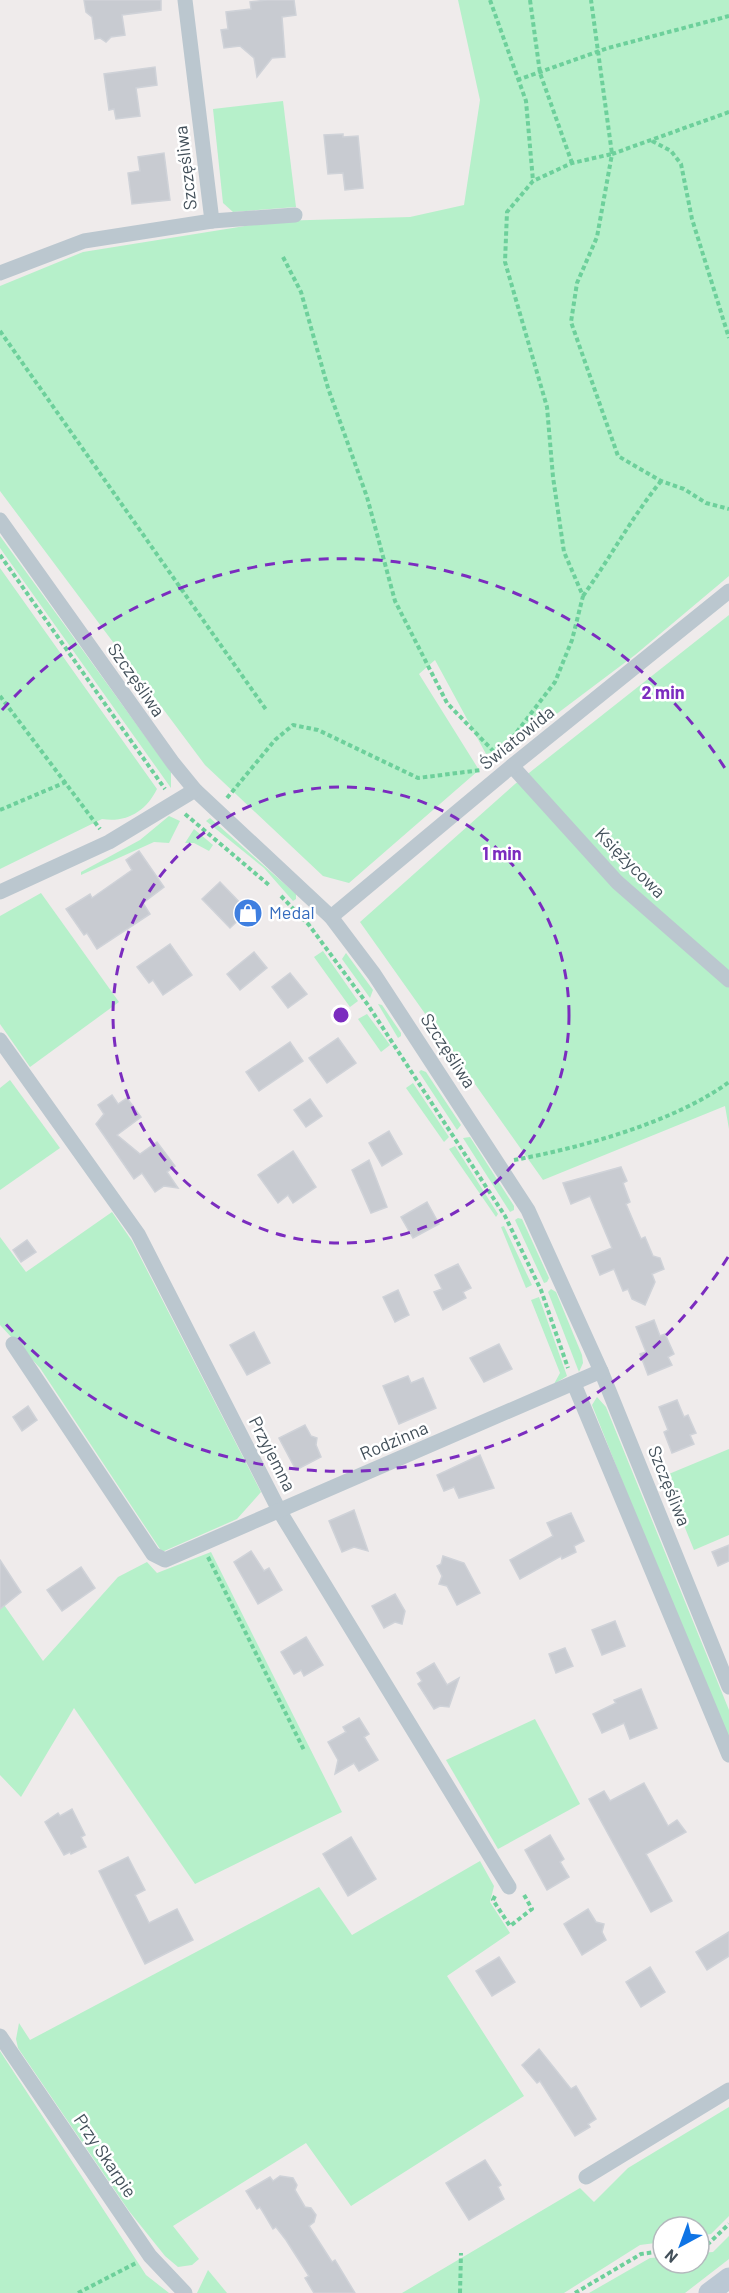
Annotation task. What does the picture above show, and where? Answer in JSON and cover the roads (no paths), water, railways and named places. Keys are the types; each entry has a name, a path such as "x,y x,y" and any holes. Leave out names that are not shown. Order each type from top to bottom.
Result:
{"main road":[{"path":"709,2293 729,2278"}],"street":[{"name":"Szczęśliwa","path":"0,273 84,241 212,221 185,0"},
{"path":"212,221 295,215"},
{"name":"Szczęśliwa","path":"0,520 159,746 195,790 331,917 374,974 528,1210 601,1371 729,1687"},
{"name":"Światowida","path":"331,917 512,766 729,591"},
{"name":"Księżycowa","path":"512,766 617,882 729,980"},
{"path":"0,892 109,842 195,790"},
{"name":"Przyjemna","path":"0,1040 138,1234 280,1512 509,1890"},
{"name":"Rodzinna","path":"13,1344 153,1554 161,1559 169,1560 201,1544 280,1512 601,1371"},
{"path":"574,1384 729,1755"},
{"name":"Przy Skarpie","path":"0,2036 150,2256 185,2293"},
{"path":"586,2177 729,2090"}],"place":[{"name":"Medal","path":"248,913"}]}
